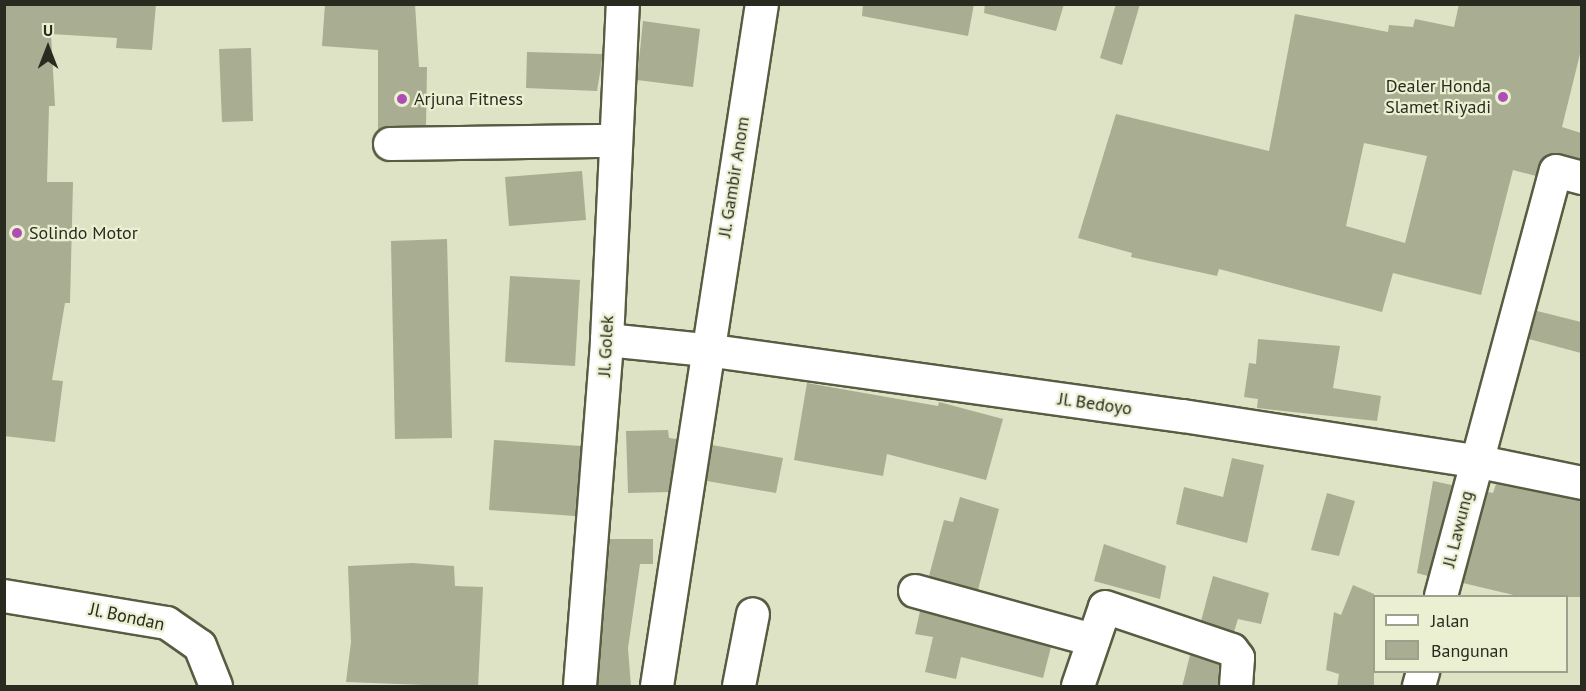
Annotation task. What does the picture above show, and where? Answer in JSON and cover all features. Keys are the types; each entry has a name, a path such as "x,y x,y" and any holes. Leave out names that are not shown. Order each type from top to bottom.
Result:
{"street":[{"name":"Jl. Golek","path":"580,687 607,340 623,4"},
{"name":"Jl. Gambir Anom","path":"657,687 706,350 762,4"},
{"path":"390,144 616,141"},
{"name":"Jl. Lawung","path":"1442,595 1475,461 1556,171 1581,178"},
{"name":"Jl. Bedoyo","path":"607,340 706,350 1183,416 1475,461 1581,483"},
{"path":"915,591 1093,640"},
{"name":"Jl. Bondan","path":"4,596 167,623 200,646 216,687"},
{"path":"1078,687 1103,610 1108,607 1232,650 1238,658 1236,687"},
{"path":"739,687 753,614"}],"building":[{"path":"4,4 156,4 152,50 116,48 117,38 51,34 55,106 49,106 47,182 73,182 70,303 65,303 52,380 63,381 55,442 4,436"},
{"path":"325,4 415,4 419,67 427,67 426,126 390,126 378,131 378,50 322,46"},
{"path":"863,4 974,4 968,36 862,16"},
{"path":"985,4 1064,4 1056,31 984,13"},
{"path":"1116,4 1140,4 1122,65 1100,58"},
{"path":"1459,4 1581,4 1581,50 1562,127 1581,133 1581,159 1551,154 1543,159 1536,176 1513,170 1481,295 1393,273 1382,312 1219,269 1217,276 1131,257 1132,253 1078,238 1116,114 1269,151 1295,14 1388,32 1389,25 1413,27 1415,19 1454,27","holes":["1364,143 1427,156 1405,243 1346,226"]},
{"path":"643,21 700,29 693,87 637,80"},
{"path":"251,48 253,121 222,122 219,49"},
{"path":"527,52 603,54 597,91 526,88"},
{"path":"582,171 586,220 509,226 505,177"},
{"path":"447,239 452,438 395,439 391,241"},
{"path":"510,276 580,280 575,366 505,362"},
{"path":"1537,311 1581,322 1581,353 1529,339"},
{"path":"1258,339 1340,346 1333,388 1381,396 1377,421 1257,408 1258,399 1244,397 1249,363 1256,364"},
{"path":"807,383 938,406 939,402 1003,419 986,480 887,454 883,476 794,460"},
{"path":"668,430 669,438 677,439 669,492 628,493 626,431"},
{"path":"494,440 581,446 575,516 489,510"},
{"path":"712,445 783,458 776,493 707,481"},
{"path":"1232,458 1264,465 1247,543 1176,524 1184,487 1223,497"},
{"path":"1433,481 1452,485 1428,576 1417,573"},
{"path":"1496,484 1581,501 1581,597 1514,595 1463,583 1488,492 1493,493"},
{"path":"1327,493 1355,501 1339,556 1311,550"},
{"path":"960,497 999,509 978,590 929,576 944,520 953,522"},
{"path":"610,539 653,539 653,564 640,564 628,648 631,687 598,687"},
{"path":"1104,544 1166,566 1160,599 1094,581"},
{"path":"412,563 454,566 455,586 483,587 478,687 346,682 351,642 348,566"},
{"path":"1213,576 1269,593 1261,624 1238,619 1234,632 1201,621"},
{"path":"1353,585 1374,594 1374,687 1337,687 1339,674 1326,670 1334,612 1341,615"},
{"path":"920,611 1051,647 1043,678 961,657 956,679 925,672 933,637 915,634"},
{"path":"1190,655 1219,665 1218,687 1182,687"}],"place":[{"name":"Dealer Honda Slamet Riyadi","path":"1503,97"},
{"name":"Arjuna Fitness","path":"402,99"},
{"name":"Solindo Motor","path":"17,233"}]}
